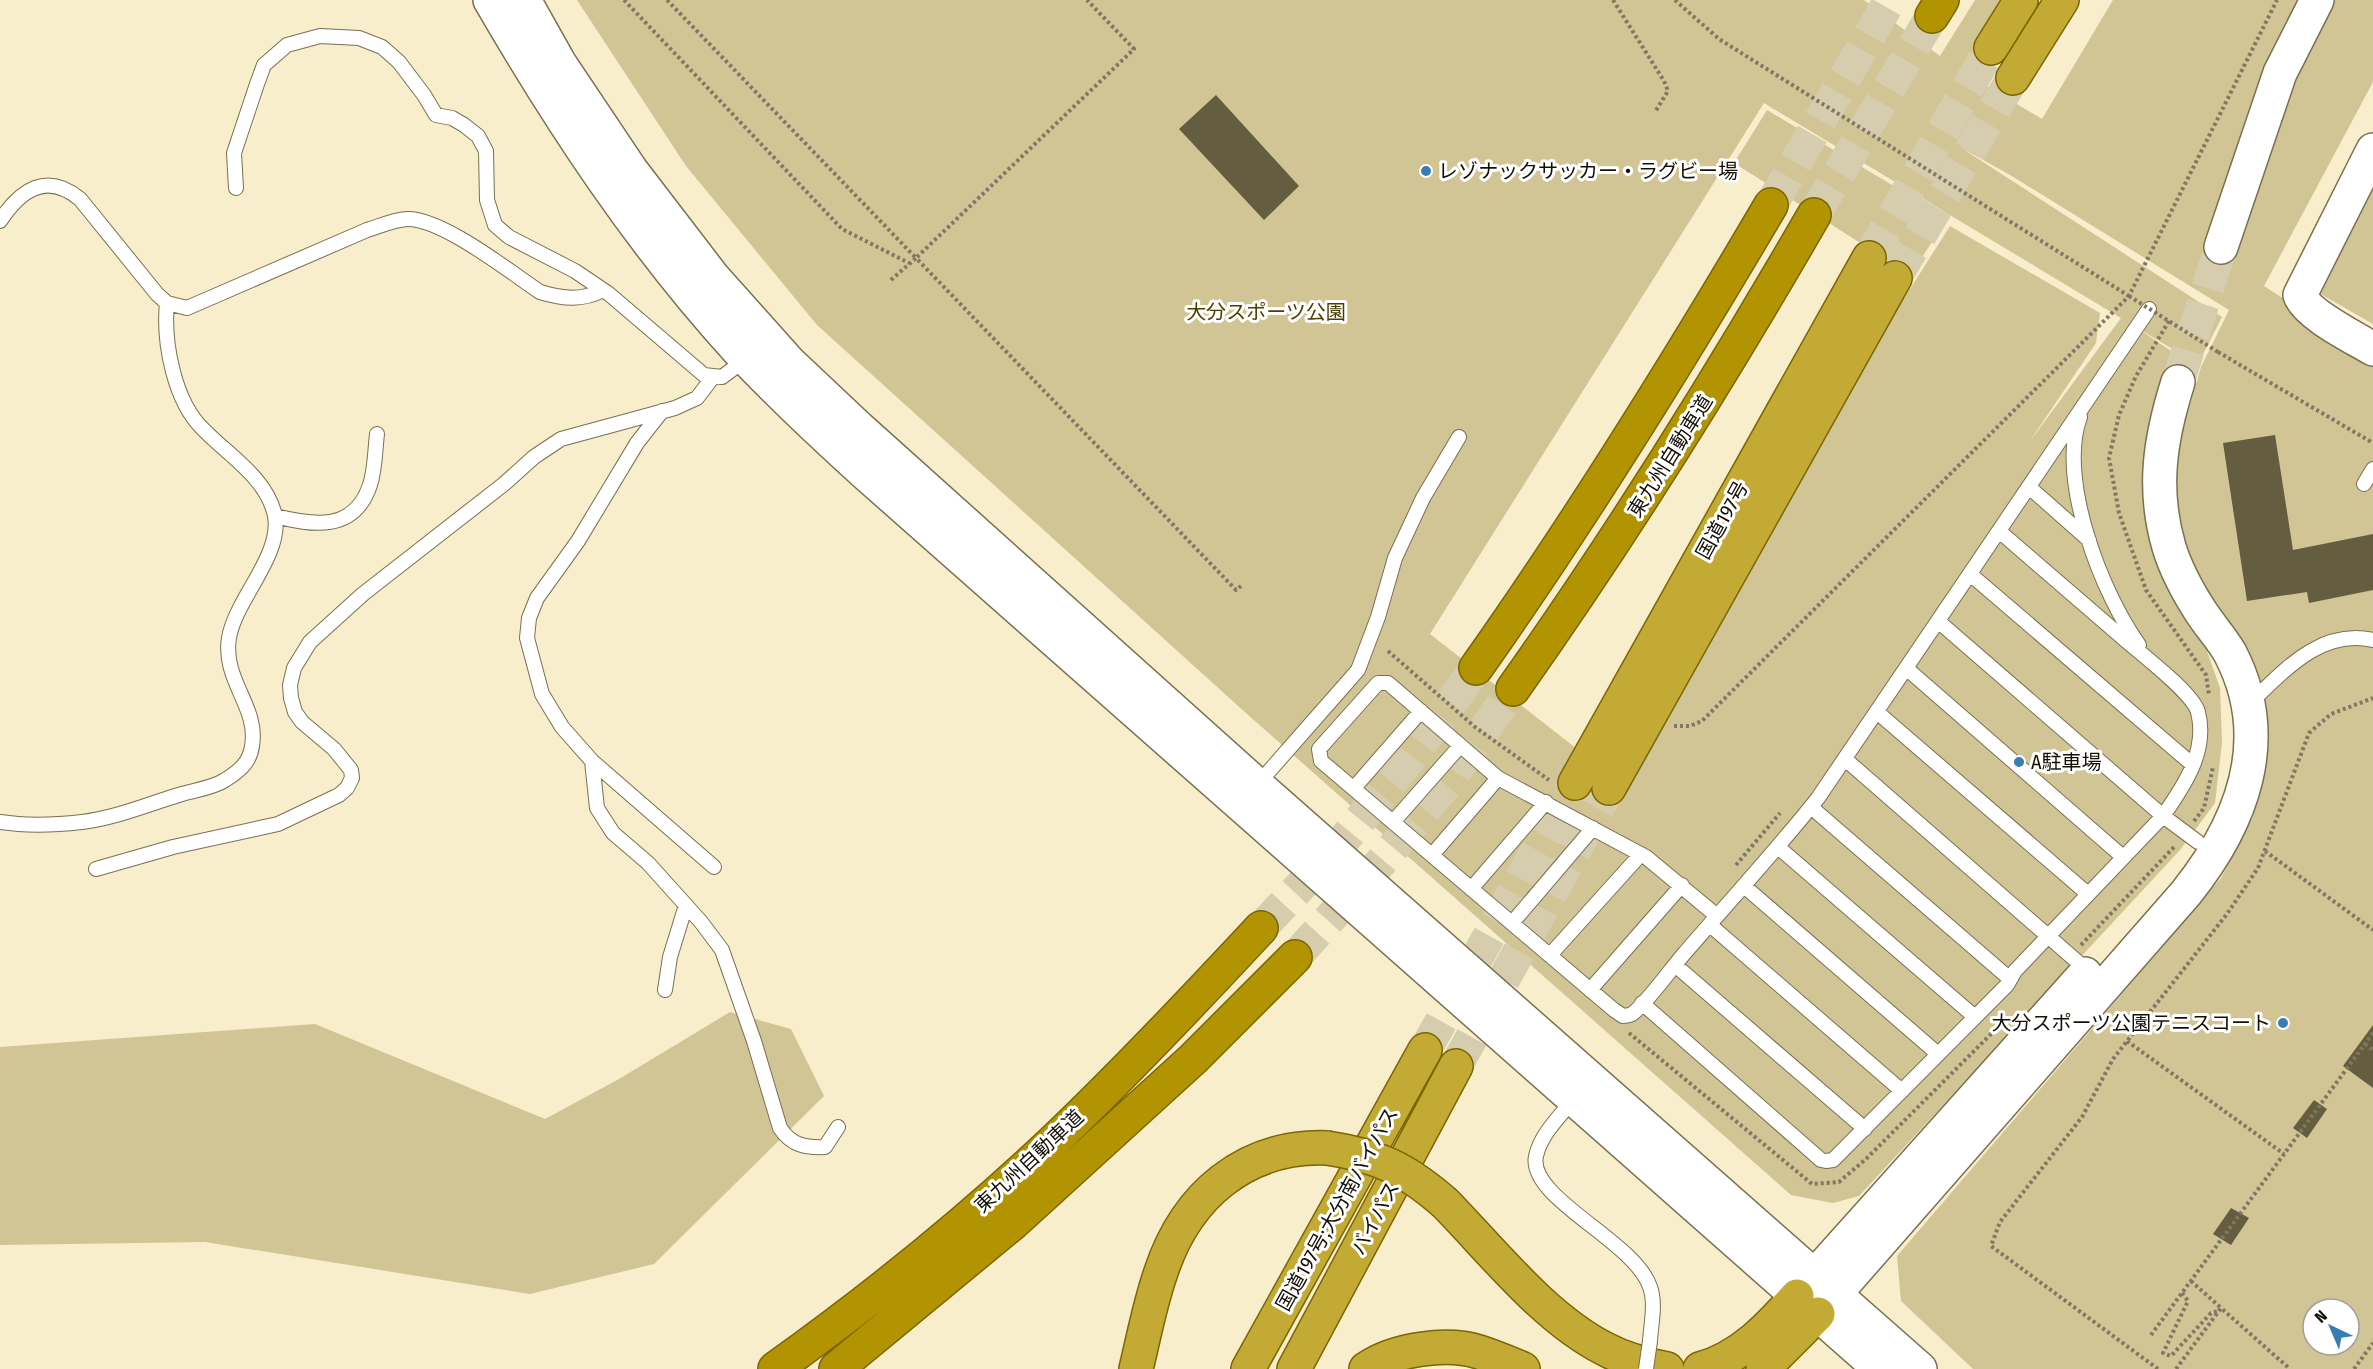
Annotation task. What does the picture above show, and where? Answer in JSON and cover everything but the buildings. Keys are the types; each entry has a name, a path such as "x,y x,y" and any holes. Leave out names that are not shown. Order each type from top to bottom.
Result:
{"highway":[{"path":"1991,48 2021,0"},
{"path":"2013,78 2062,0"},
{"path":"1476,668 1549,564 1606,476 1771,205"},
{"name":"東九州自動車道","path":"1513,689 1567,613 1713,388 1814,215"},
{"name":"国道197号","path":"1564,782 1869,258"},
{"name":"国道197号","path":"1609,788 1895,278"},
{"name":"東九州自動車道","path":"775,1369 826,1332 959,1225 1058,1137 1161,1035 1261,928"},
{"name":"東九州自動車道","path":"836,1369 1014,1222 1193,1059 1295,957"},
{"name":"国道197号;大分南バイパス","path":"1248,1369 1425,1050"},
{"name":"バイパス","path":"1294,1369 1456,1066"},
{"path":"1136,1369 1161,1269 1175,1237 1198,1203 1215,1186 1248,1163 1284,1152 1327,1148 1371,1157 1404,1171 1445,1203 1566,1324 1624,1358 1667,1369"},
{"path":"1700,1369 1742,1350 1768,1327 1816,1295"},
{"path":"1763,1369 1816,1295"},
{"path":"1366,1369 1406,1352 1435,1348 1477,1351 1523,1369"}],"street":[{"path":"490,0 529,66 600,176 697,302 758,350"},
{"path":"524,0 560,64 631,170 713,277 758,350 778,392 866,474 1249,795 1816,1295 1920,1369"},
{"path":"2221,247 2280,74 2317,0"},
{"path":"2373,150 2300,295 2302,300 2317,314 2373,349"},
{"path":"1816,1295 2202,873 2227,833 2242,796 2250,755 2247,707 2241,681 2230,654 2188,591 2174,562 2161,502 2163,436 2178,382"},
{"path":"1816,1295 2088,971 2175,873 2213,818 2230,772 2235,729 2230,687 2202,614"},
{"path":"1816,1295 1880,1369"}],"lane":[{"path":"236,188 234,153 264,65 287,45 320,36 359,38 382,47 399,62 436,115 452,118 478,136 486,151 487,200 495,225 509,237 542,253 603,290 634,313 704,375 722,377 758,350"},
{"path":"0,221 13,202 33,188 44,184 67,189 80,199 157,294 167,303 187,308 367,230 392,221 409,219 448,231 540,292 575,299 603,290"},
{"path":"0,822 49,825 120,815 223,782 243,768 252,750 254,732 250,715 235,685 228,663 229,637 241,607 267,556 275,531 274,516 266,496 252,474 201,428 181,395 166,335 167,303"},
{"path":"1902,1091 1714,920 1682,885 1641,854 1498,778 1388,683 1381,681 1375,685 1319,749 1321,761 1590,990 1623,1016 1632,1013 1642,1003 1714,920 1778,847 1811,807 2085,404 2141,307"},
{"path":"96,869 173,847 278,824 339,795 347,788 352,778 351,770 334,749 302,722 295,712 291,698 290,685 294,668 310,642 363,594 504,484 534,457 561,439 662,411 697,398 713,377"},
{"path":"2085,404 2073,443 2077,490 2089,540 2112,598 2130,633 2151,662"},
{"path":"662,411 637,443 578,541 537,598 529,618 527,638 542,694 562,727 592,761 714,867"},
{"path":"274,516 324,524 341,519 357,507 370,486 377,434"},
{"path":"1249,795 1358,670 1372,635 1395,558 1423,498 1459,437"},
{"path":"2364,484 2373,469"},
{"path":"2029,487 2089,540"},
{"path":"1642,1003 1821,1160 1833,1160 2007,985 2015,970 2047,935 2163,816 2183,787 2193,765 2199,736 2198,711 2188,696 2151,662 1999,531"},
{"path":"1970,574 2193,765"},
{"path":"1938,621 2163,816 2198,842"},
{"path":"2247,707 2288,666 2324,642 2357,636 2373,640"},
{"path":"1906,668 2123,857"},
{"path":"1358,670 1375,685"},
{"path":"1354,788 1421,711"},
{"path":"1877,712 2088,894"},
{"path":"1393,822 1460,746"},
{"path":"1845,759 2088,971"},
{"path":"592,761 597,808 613,833 648,863 722,950 754,1041 780,1128 788,1140 800,1146 825,1147 837,1127"},
{"path":"1432,855 1498,778"},
{"path":"1471,889 1546,802"},
{"path":"1811,807 2010,979"},
{"path":"1512,923 1593,828"},
{"path":"1778,847 1975,1017"},
{"path":"1550,956 1641,854"},
{"path":"1590,990 1682,885"},
{"path":"1744,886 1938,1054"},
{"path":"665,990 670,957 686,905"},
{"path":"1675,965 1865,1129"},
{"path":"1583,1089 1544,1137 1536,1156 1538,1175 1550,1192 1617,1245 1642,1270 1653,1298 1646,1369"}],"path":[{"path":"624,0 842,229 909,263"},
{"path":"667,0 1236,590 1241,586"},
{"path":"891,280 1134,49 1087,0"},
{"path":"1613,0 1668,91 1655,112"},
{"path":"1675,0 1719,39 2129,296 2141,307 2373,442"},
{"path":"1674,726 1690,726 1701,721 2129,296 2277,0"},
{"path":"1388,651 1474,727 1564,782"},
{"path":"2158,1369 1991,1246 2000,1222 2082,1117 2113,1059 2227,914 2258,868 2309,733 2331,714 2373,698"},
{"path":"1733,868 1787,806"},
{"path":"2265,851 2373,930"},
{"path":"2151,1335 2373,1033"},
{"path":"2127,1041 2284,1154"},
{"path":"2365,1044 2373,1050"},
{"path":"2191,1281 2220,1310 2290,1369"},
{"path":"2182,1293 2188,1301 2163,1353 2171,1356 2211,1312 2220,1310"},
{"path":"2176,1369 2220,1310"},
{"path":"2354,1369 2373,1343"}],"green space":[{"name":"大分スポーツ公園","path":"577,0 1864,0 1940,56 1975,0 2021,0 1969,76 2042,119 2113,0 2373,0 2373,82 2264,286 2373,356 2373,1369 1973,1369 1901,1301 1897,1256 2221,878 2253,817 2267,726 2254,673 2187,552 2171,471 2201,367 2229,310 2010,175 1960,147 2222,317 2198,364 2137,328 2180,357 2156,428 2199,628 2220,688 2222,743 2215,803 2180,850 1859,1196 1833,1203 1791,1195 1247,714 817,325 686,166","holes":["1764,103 2121,318 2028,444 2096,343 2100,313 1950,226 1863,363 1623,785 1430,634"]},
{"path":"1767,110 1947,218 1911,275 1734,163"},
{"path":"2373,184 2373,324 2317,292"},
{"path":"730,1012 791,1029 824,1096 654,1264 530,1294 205,1242 0,1245 0,1047 315,1024 545,1119 619,1079"}],"tunnel":[{"path":"1771,205 1890,0"},
{"path":"1814,215 1932,16"},
{"path":"1869,258 1991,48"},
{"path":"1895,278 2013,78"},
{"path":"2178,382 2221,247"},
{"path":"1261,928 1342,842 1411,757 1476,668"},
{"path":"1295,957 1382,861 1447,783 1513,689"},
{"path":"1425,1050 1575,783"},
{"path":"1456,1066 1609,788"}],"place":[{"name":"レゾナックサッカー・ラグビー場","path":"1426,171"},
{"name":"A駐車場","path":"2019,762"},
{"name":"大分スポーツ公園テニスコート","path":"2283,1023"}]}
